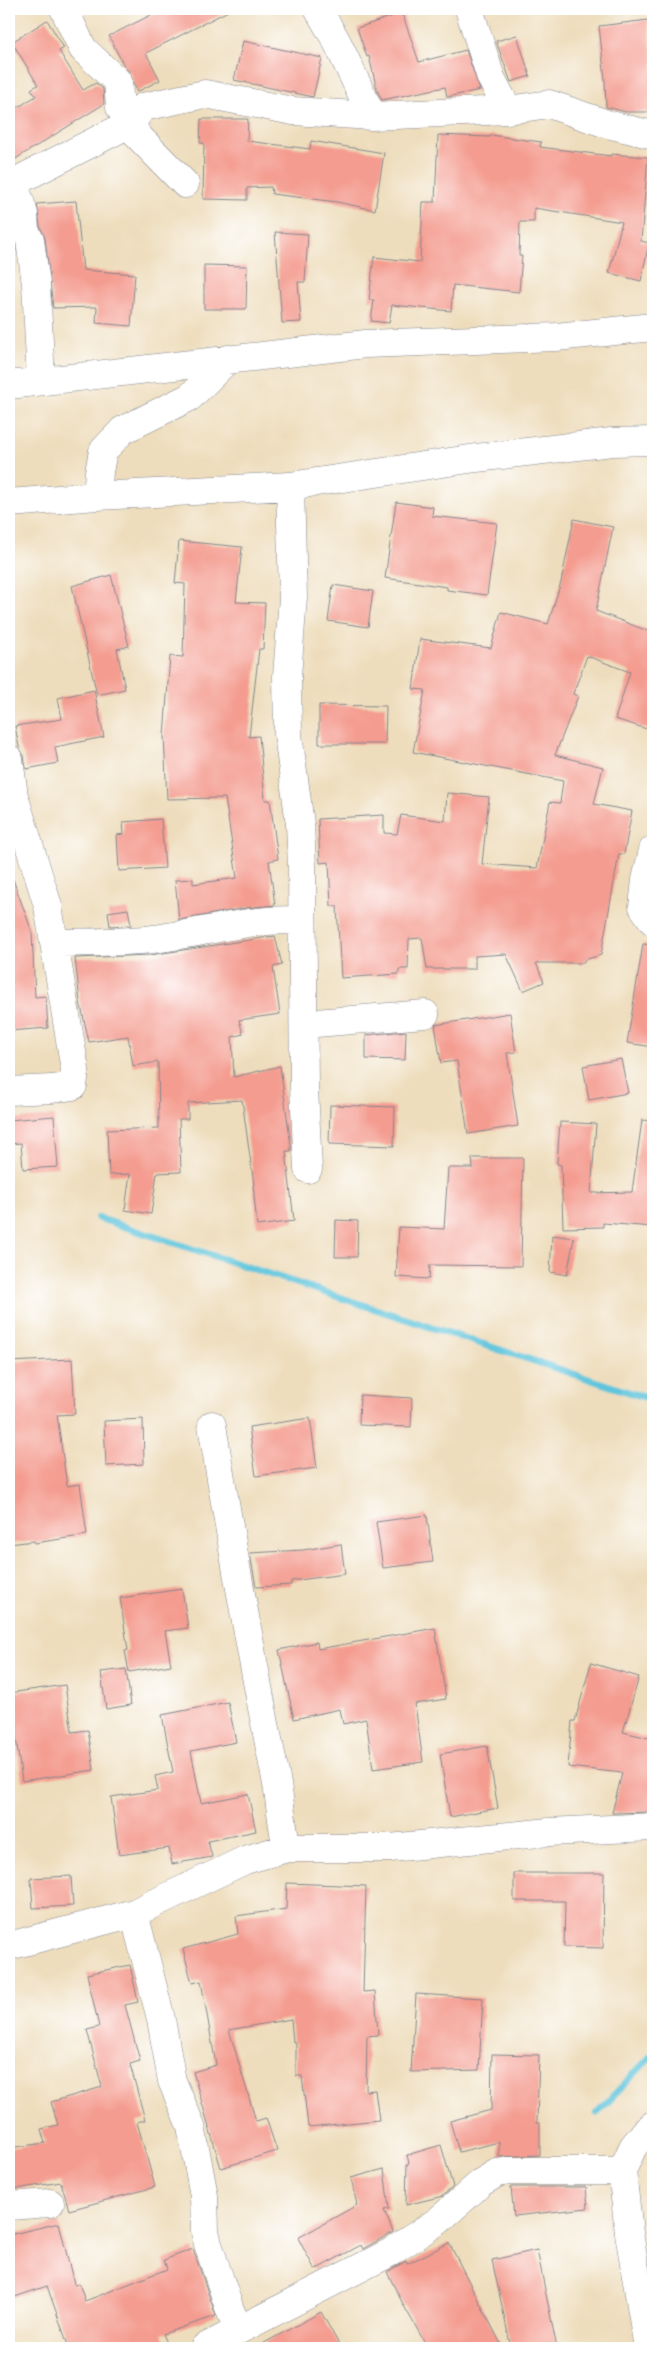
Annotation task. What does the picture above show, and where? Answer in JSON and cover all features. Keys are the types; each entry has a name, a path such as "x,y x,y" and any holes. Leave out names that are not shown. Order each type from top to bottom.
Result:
{"street":[{"path":"64,9 83,49 118,82 120,108 138,136 185,184"},
{"path":"318,9 337,42 372,116"},
{"path":"470,9 491,78 508,110"},
{"path":"9,185 131,123 144,107 205,94 293,111 372,116 508,110 548,104 607,124 653,135"},
{"path":"9,193 19,198 24,214 25,230 30,240 36,284 41,380"},
{"path":"9,384 366,344 556,338 653,327"},
{"path":"97,496 103,451 123,430 190,397 228,359"},
{"path":"9,503 97,496 290,486 476,458 612,442 653,441"},
{"path":"290,486 293,597 287,676 288,734 300,824 302,866 304,1088 308,1169"},
{"path":"9,759 14,796 48,906 75,1070 73,1086 9,1091"},
{"path":"653,850 646,880 643,907 653,921"},
{"path":"54,943 160,938 246,923 286,920 302,921"},
{"path":"304,1024 426,1014"},
{"path":"212,1425 247,1633 280,1800 287,1848"},
{"path":"9,1946 134,1913 245,1860 287,1848 390,1848 549,1832 653,1827"},
{"path":"134,1913 161,2019 172,2081 191,2126 204,2196 205,2231 208,2244 230,2310 239,2330"},
{"path":"648,2348 629,2233 622,2171 633,2147 653,2125"},
{"path":"204,2348 391,2252 438,2221 482,2182 497,2173 509,2171 622,2171"},
{"path":"9,2206 50,2203"}],"building":[{"path":"163,9 232,9 146,53 160,80 137,92 129,71 124,66 109,36"},
{"path":"402,13 419,62 466,50 480,90 447,97 445,87 382,100 377,90 369,56 367,57 357,28"},
{"path":"47,20 64,48 59,51 83,90 96,83 103,89 104,104 9,163 9,113 36,96 31,89 38,85 12,42"},
{"path":"648,20 653,59 653,112 626,112 606,107 599,26"},
{"path":"517,35 530,76 511,82 496,41"},
{"path":"243,41 322,58 313,97 234,80"},
{"path":"201,119 248,119 247,141 310,149 311,141 384,153 375,210 337,202 272,194 271,187 247,188 247,200 203,199 204,143 200,143"},
{"path":"438,135 490,137 491,135 541,142 540,147 611,156 611,154 648,157 641,241 649,243 641,281 609,273 622,222 534,208 534,222 520,222 519,256 522,256 519,292 453,285 451,311 392,305 389,323 371,321 374,300 369,300 374,257 420,262 423,202 435,202"},
{"path":"76,201 83,270 135,274 131,326 96,323 97,307 53,308 45,238 40,226 37,204"},
{"path":"9,231 16,251 9,253"},
{"path":"275,232 308,234 305,282 298,282 301,322 282,323"},
{"path":"204,265 247,266 246,309 204,309"},
{"path":"396,502 433,507 432,516 497,523 487,595 447,590 447,587 385,578"},
{"path":"574,519 613,527 596,611 653,633 653,731 615,719 630,672 587,656 573,694 578,696 555,755 603,767 594,804 632,811 624,854 619,854 601,955 584,960 584,963 536,963 544,982 523,991 506,954 475,956 475,969 427,969 422,938 409,939 408,969 399,969 399,974 341,978 337,906 331,906 329,862 320,863 318,819 384,815 384,833 397,834 401,815 445,821 447,793 489,797 482,864 537,868 550,802 560,803 563,781 413,752 425,690 413,689 420,639 491,648 501,612 548,624 561,582"},
{"path":"179,541 242,547 236,602 265,603 263,649 259,649 249,737 259,736 265,800 270,800 278,859 269,861 275,905 246,908 179,920 175,880 193,879 193,884 237,878 225,798 167,799 164,736 170,656 183,657 185,584 175,583"},
{"path":"111,575 129,646 117,649 125,689 97,695 72,586"},
{"path":"333,585 373,591 368,627 328,621"},
{"path":"94,690 104,737 55,747 58,763 26,769 15,726 62,719 58,698"},
{"path":"319,705 386,706 385,744 319,744"},
{"path":"161,819 165,868 119,871 117,835 124,834 123,822"},
{"path":"9,874 11,874 32,932 35,997 46,996 48,1028 9,1031"},
{"path":"128,909 131,925 110,926 108,912"},
{"path":"275,936 282,965 273,967 280,1014 239,1020 243,1034 232,1037 234,1077 280,1066 291,1146 291,1151 286,1151 294,1221 257,1226 254,1185 242,1100 188,1103 188,1119 179,1119 181,1172 157,1173 151,1214 125,1210 130,1174 109,1175 107,1130 159,1128 158,1062 133,1066 128,1036 89,1042 80,1002 75,958 150,955"},
{"path":"643,944 653,945 653,1047 627,1043"},
{"path":"510,1013 516,1052 507,1053 518,1126 468,1134 457,1061 441,1063 435,1025"},
{"path":"406,1031 405,1060 366,1059 366,1035"},
{"path":"621,1059 628,1093 589,1100 583,1066"},
{"path":"330,1105 395,1107 394,1146 329,1144"},
{"path":"54,1116 58,1167 23,1169 21,1143 9,1144 9,1120"},
{"path":"642,1120 653,1121 653,1227 603,1223 603,1227 563,1228 561,1165 557,1164 560,1122 596,1124 591,1193 632,1192"},
{"path":"472,1158 523,1158 521,1266 430,1265 429,1279 396,1277 399,1227 444,1229 448,1168 473,1168"},
{"path":"336,1220 358,1221 357,1257 335,1257"},
{"path":"552,1235 574,1238 567,1275 550,1272"},
{"path":"72,1359 75,1414 57,1415 67,1486 80,1484 87,1535 35,1543 34,1541 9,1544 9,1362"},
{"path":"360,1395 412,1398 411,1427 359,1425"},
{"path":"310,1418 317,1468 256,1476 249,1427"},
{"path":"143,1419 144,1464 106,1466 104,1421"},
{"path":"427,1515 433,1562 383,1568 376,1522"},
{"path":"341,1544 345,1574 291,1581 291,1585 256,1587 250,1553 303,1550"},
{"path":"182,1589 188,1628 165,1631 171,1665 129,1672 125,1651 128,1650 120,1598"},
{"path":"435,1628 446,1699 415,1704 423,1762 373,1769 366,1719 343,1724 340,1709 294,1719 279,1650 317,1642 318,1649"},
{"path":"591,1663 639,1677 623,1732 653,1739 653,1812 612,1813 622,1773 568,1767 572,1721 575,1721"},
{"path":"126,1669 131,1705 106,1709 101,1672"},
{"path":"65,1685 72,1732 88,1730 94,1770 22,1781 15,1731 9,1732 9,1693"},
{"path":"228,1702 236,1742 191,1751 201,1803 248,1794 256,1831 208,1841 212,1857 172,1864 169,1848 119,1855 111,1797 158,1790 155,1776 173,1772 162,1715"},
{"path":"487,1746 498,1808 450,1817 440,1754"},
{"path":"514,1873 604,1873 603,1948 564,1947 565,1901 514,1901"},
{"path":"71,1876 73,1906 33,1908 31,1878"},
{"path":"287,1883 366,1886 363,1992 375,1991 378,2035 367,2036 366,2091 375,2090 379,2120 308,2127 302,2076 296,2076 296,2042 293,2042 291,2019 229,2030 256,2121 266,2118 277,2151 221,2168 193,2072 216,2065 201,1981 192,1983 183,1949 238,1934 236,1916 286,1909"},
{"path":"130,1965 138,2002 125,2005 140,2061 130,2064 145,2120 137,2122 155,2187 69,2210 61,2182 9,2190 9,2148 45,2143 41,2129 58,2125 51,2102 102,2087 87,2030 99,2027 87,1974"},
{"path":"416,1994 483,1998 479,2070 411,2072"},
{"path":"492,2054 539,2055 537,2123 540,2123 540,2155 499,2157 499,2142 459,2152 450,2121 491,2110"},
{"path":"441,2145 453,2187 443,2196 406,2205 407,2164 409,2163 407,2155"},
{"path":"384,2169 389,2209 384,2210 393,2232 363,2249 361,2245 315,2270 298,2238 357,2205 351,2178"},
{"path":"511,2187 586,2187 588,2208 514,2216"},
{"path":"59,2223 74,2284 79,2283 85,2301 167,2269 164,2260 193,2249 216,2316 163,2334 167,2343 154,2348 69,2348 47,2286 9,2299 9,2235"},
{"path":"449,2243 503,2348 428,2348 404,2306 387,2272 406,2261 407,2264"},
{"path":"537,2250 557,2348 511,2348 492,2260"},
{"path":"321,2312 341,2348 255,2348"}],"waterway":[{"path":"98,1218 653,1400"},
{"path":"597,2113 653,2054"}]}
